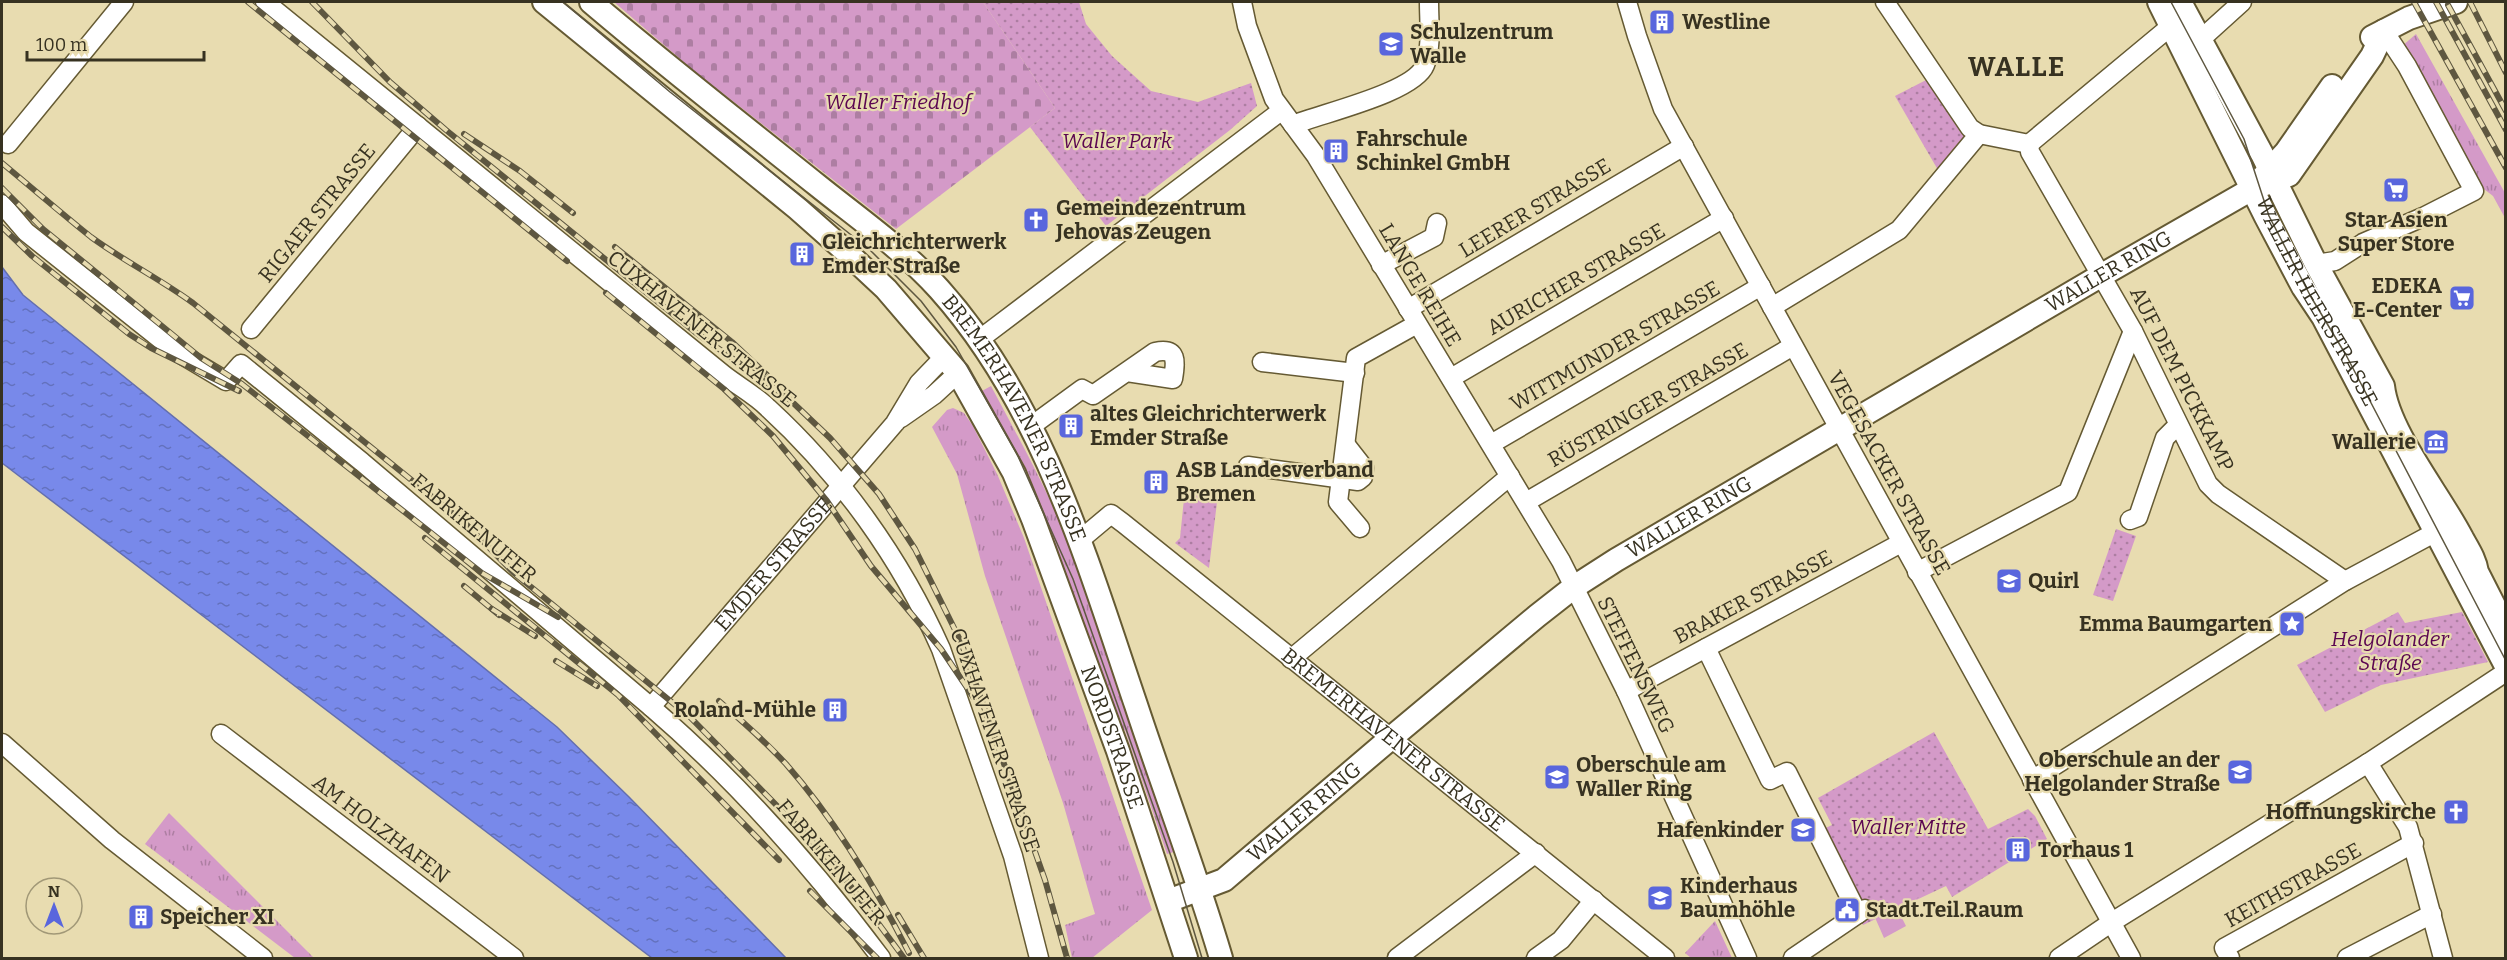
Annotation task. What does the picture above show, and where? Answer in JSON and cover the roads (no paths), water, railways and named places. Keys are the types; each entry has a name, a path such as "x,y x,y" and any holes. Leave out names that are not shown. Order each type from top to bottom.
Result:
{"main road":[{"name":"BREMERHAVENER STRASSE","path":"544,2 716,144 798,208 886,289 952,364 1014,473 1034,519"},
{"name":"BREMERHAVENER STRASSE","path":"591,2 663,64 894,247 936,286 980,339 1046,459 1080,540"},
{"name":"WALLER HEERSTRASSE","path":"2159,2 2303,287 2332,335 2505,666"},
{"name":"WALLER HEERSTRASSE","path":"2180,2 2316,264 2383,386 2385,401 2416,461 2476,563 2477,572 2505,629"},
{"name":"WALLER RING","path":"1168,901 1224,880 1574,587 1616,560 2272,176 2286,152 2353,56 2369,39 2409,18 2456,2"},
{"name":"EMDER STRASSE","path":"952,364 971,358 980,339"},
{"name":"NORDSTRASSE","path":"1034,519 1118,751 1186,958"},
{"name":"NORDSTRASSE","path":"1080,540 1200,889 1221,958"},
{"path":"2454,566 2456,558 2464,557 2477,572"}],"street":[{"path":"8,144 124,2"},
{"name":"CUXHAVENER STRASSE","path":"265,2 724,375 767,407 841,484 916,596 941,649 1013,856 1039,958"},
{"name":"LANGE REIHE","path":"1242,2 1247,26 1274,99 1316,156 1526,502 1574,587"},
{"path":"1293,125 1379,96 1419,76 1425,64 1428,47 1429,2"},
{"name":"VEGESACKER STRASSE","path":"1627,2 1655,90 1684,146 2131,958"},
{"path":"1885,2 1970,128 1979,134 2029,144 2171,26"},
{"path":"2200,40 2242,2"},
{"path":"2316,264 2335,261 2363,243 2423,217 2474,191 2411,73 2384,31"},
{"name":"EMDER STRASSE","path":"980,339 1281,111"},
{"name":"RIGAER STRASSE","path":"251,329 418,126"},
{"path":"1772,307 1899,230 1979,134"},
{"name":"AUF DEM PICKKAMP","path":"2029,144 2030,152 2133,331 2204,477 2218,494 2345,581"},
{"name":"LEERER STRASSE","path":"1355,373 1356,358 1412,316 1684,146"},
{"name":"FABRIKENUFER","path":"2,204 26,232 174,350 226,381 241,364 362,462 679,731 805,860 881,958"},
{"name":"AURICHER STRASSE","path":"1451,378 1724,218"},
{"path":"1381,265 1434,237 1437,223"},
{"name":"WITTMUNDER STRASSE","path":"1491,444 1761,286"},
{"path":"1917,572 2068,492 2133,331"},
{"name":"RÜSTRINGER STRASSE","path":"1526,502 1793,346"},
{"path":"1262,362 1355,373 1338,502 1360,528"},
{"name":"EMDER STRASSE","path":"651,707 895,423 934,395 952,364"},
{"path":"1030,428 1082,389 1093,395 1127,372"},
{"path":"2130,519 2138,517 2165,438 2178,425"},
{"path":"1248,466 1342,478"},
{"path":"1291,659 1510,476"},
{"name":"BREMERHAVENER STRASSE","path":"1080,540 1111,514 1665,958"},
{"path":"2032,780 2345,581 2436,532"},
{"name":"BRAKER STRASSE","path":"1626,691 1901,543"},
{"name":"STEFFENSWEG","path":"1574,587 1626,691 1747,958"},
{"path":"1706,648 1770,780 1787,772 1862,911 1793,958"},
{"path":"2059,958 2112,922 2368,763 2505,672"},
{"name":"AM HOLZHAFEN","path":"221,734 514,958"},
{"path":"2,743 112,840 263,958"},
{"path":"2368,763 2402,815 2414,843 2443,958"},
{"name":"KEITHSTRASSE","path":"2227,953 2414,843"},
{"path":"1397,958 1536,853"},
{"path":"1536,958 1561,940 1594,900"},
{"path":"2348,958 2432,914"}],"water":[{"path":"2,267 23,295 557,727 629,797 786,958 652,958 2,463"}],"tram line":[{"path":"563,2 670,92 869,249 921,301 956,347 1017,454 1073,579 1173,862 1202,958"},
{"path":"2171,2 2244,139 2269,216 2311,297 2346,355 2506,661"}],"railway":[{"path":"248,2 567,261"},
{"path":"312,2 390,82 446,130 695,332 787,397 830,438 879,494 915,549 961,642 1045,880 1067,958"},
{"path":"2414,2 2506,168"},
{"path":"2436,2 2506,130"},
{"path":"2470,2 2506,73"},
{"path":"2448,5 2506,111"},
{"path":"464,134 520,171 573,213"},
{"path":"2,163 91,237 193,303 467,525 514,573 690,717 835,865 904,958"},
{"path":"2,188 43,229 201,358 242,384 482,573 558,617"},
{"path":"2,227 32,256 129,334 151,348 239,391"},
{"path":"615,247 732,342 767,375"},
{"path":"606,293 724,389 773,436 827,501 871,566 941,649 974,698"},
{"path":"425,538 618,695 779,860"},
{"path":"464,586 499,615"},
{"path":"492,609 535,636"},
{"path":"556,661 597,686"},
{"path":"719,701 753,731 804,785 868,879 909,953"},
{"path":"810,891 877,958"},
{"path":"898,915 924,958"}],"place":[{"name":"Westline","path":"1662,22"},
{"name":"Schulzentrum Walle","path":"1391,44"},
{"name":"Fahrschule Schinkel GmbH","path":"1336,151"},
{"name":"Star Asien Super Store","path":"2396,190"},
{"name":"Gemeindezentrum Jehovas Zeugen","path":"1036,220"},
{"name":"Gleichrichterwerk Emder Straße","path":"802,254"},
{"name":"EDEKA E-Center","path":"2462,298"},
{"name":"altes Gleichrichterwerk Emder Straße","path":"1071,426"},
{"name":"Wallerie","path":"2436,442"},
{"name":"ASB Landesverband Bremen","path":"1156,482"},
{"name":"Quirl","path":"2009,581"},
{"name":"Emma Baumgarten","path":"2292,624"},
{"name":"Roland-Mühle","path":"835,710"},
{"name":"Oberschule an der Helgolander Straße","path":"2240,772"},
{"name":"Oberschule am Waller Ring","path":"1557,777"},
{"name":"Hoffnungskirche","path":"2456,812"},
{"name":"Hafenkinder","path":"1803,830"},
{"name":"Torhaus 1","path":"2018,850"},
{"name":"Kinderhaus Baumhöhle","path":"1660,898"},
{"name":"Stadt.Teil.Raum","path":"1847,910"},
{"name":"Speicher XI","path":"141,917"}],"district":[{"name":"WALLE","path":"2017,67"}],"park label":[{"name":"Waller Friedhof","path":"898,102"},
{"name":"Waller Park","path":"1117,141"},
{"name":"Helgolander Straße","path":"2390,651"},
{"name":"Waller Mitte","path":"1908,827"}]}
